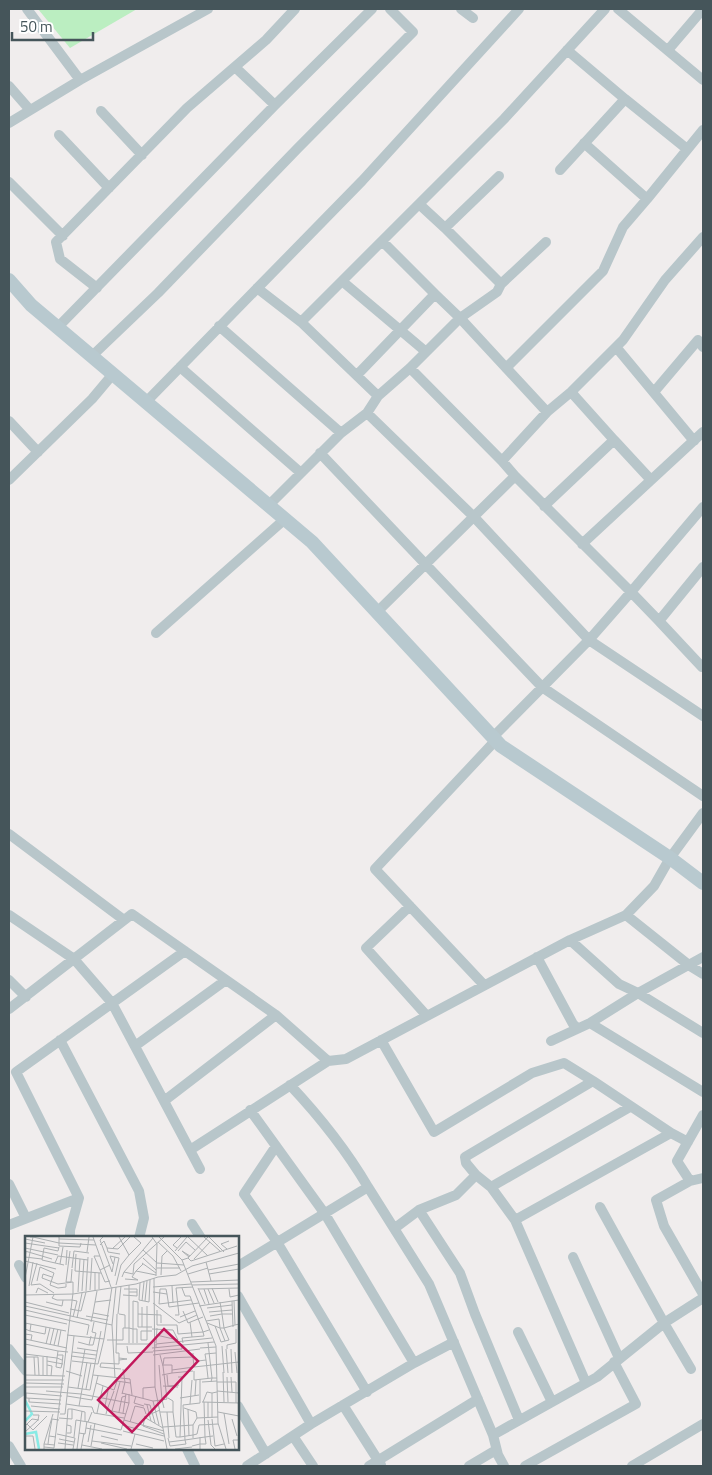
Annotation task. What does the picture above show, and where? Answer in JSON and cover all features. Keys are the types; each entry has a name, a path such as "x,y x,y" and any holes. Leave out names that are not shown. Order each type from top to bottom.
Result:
{"street":[{"path":"27,9 80,80"},
{"path":"9,123 80,80 208,9"},
{"path":"96,288 60,259 56,242 188,108 266,40 295,9"},
{"path":"58,327 275,105 372,9"},
{"path":"92,356 158,293 412,32 390,9"},
{"path":"461,9 473,18"},
{"path":"146,402 362,181 519,9"},
{"path":"301,322 504,119 605,9"},
{"path":"618,9 703,80"},
{"path":"668,50 703,9"},
{"path":"567,50 686,149"},
{"path":"235,67 275,105"},
{"path":"9,86 30,110"},
{"path":"560,170 625,99"},
{"path":"100,111 142,154"},
{"path":"506,368 603,271 623,226 703,130"},
{"path":"58,135 109,188"},
{"path":"584,143 647,199"},
{"path":"445,228 499,176"},
{"path":"9,182 63,236"},
{"path":"419,204 501,284"},
{"path":"502,461 547,412 571,392 623,340 665,280 703,237"},
{"path":"382,241 460,318 547,412"},
{"path":"268,505 341,433 367,413 378,396 410,368 460,318 497,292 501,284 546,242"},
{"path":"9,280 15,295 31,305 58,327 312,542 501,746 670,858 703,883"},
{"path":"342,281 425,352"},
{"path":"257,288 301,322 378,396"},
{"path":"357,375 435,294"},
{"path":"220,326 341,433"},
{"path":"654,392 702,340"},
{"path":"616,347 694,441"},
{"path":"180,367 301,473"},
{"path":"410,368 703,667"},
{"path":"9,479 92,399 113,374"},
{"path":"571,392 650,480"},
{"path":"367,413 474,517 589,640 703,716"},
{"path":"9,421 38,452"},
{"path":"582,544 703,432"},
{"path":"544,506 614,440"},
{"path":"320,453 542,687 703,796"},
{"path":"377,612 515,476"},
{"path":"484,986 375,868 542,687 589,640 703,507"},
{"path":"156,633 285,519"},
{"path":"659,621 703,567"},
{"path":"190,1150 328,1061 346,1059 570,940 626,915 654,886 670,858 703,813"},
{"path":"9,834 124,920"},
{"path":"410,906 366,948 427,1016"},
{"path":"9,1009 132,914 276,1015 328,1061"},
{"path":"9,915 74,959 112,1003 200,1169"},
{"path":"626,915 690,966 703,974"},
{"path":"570,940 618,984 638,993 703,1033"},
{"path":"70,1236 79,1198 12,1075 185,951"},
{"path":"537,958 577,1028"},
{"path":"552,1041 590,1023 638,993 703,958"},
{"path":"9,980 26,997"},
{"path":"135,1046 226,980"},
{"path":"164,1101 276,1015"},
{"path":"590,1023 703,1092"},
{"path":"60,1040 140,1191 144,1218 140,1236"},
{"path":"381,1040 434,1132 532,1073 564,1063 671,1134 688,1142"},
{"path":"586,1383 515,1220 491,1188 466,1163 466,1157 593,1081"},
{"path":"290,1085 329,1128 350,1157 429,1284 493,1435 496,1450 504,1466"},
{"path":"491,1188 630,1106"},
{"path":"250,1110 325,1214 414,1363"},
{"path":"690,1181 677,1161 703,1115"},
{"path":"515,1220 671,1134"},
{"path":"276,1146 244,1194 277,1242 366,1392"},
{"path":"395,1228 419,1210 456,1195 476,1175"},
{"path":"493,1435 597,1376 664,1323 703,1296 664,1226 656,1200 690,1181 703,1178"},
{"path":"9,1184 26,1218"},
{"path":"239,1265 368,1187"},
{"path":"9,1225 79,1198"},
{"path":"600,1207 664,1323 692,1369"},
{"path":"419,1210 460,1273 519,1420"},
{"path":"192,1224 200,1236"},
{"path":"525,1466 636,1404 573,1257"},
{"path":"18,1265 25,1276"},
{"path":"239,1298 311,1424"},
{"path":"518,1332 552,1402"},
{"path":"247,1466 311,1424 414,1363 454,1342"},
{"path":"9,1348 25,1370"},
{"path":"9,1400 25,1389"},
{"path":"343,1405 376,1465 478,1399"},
{"path":"239,1408 266,1454"},
{"path":"632,1466 703,1424"},
{"path":"293,1436 313,1466"},
{"path":"9,1446 21,1466"},
{"path":"131,1450 138,1462"},
{"path":"187,1450 195,1466"},
{"path":"469,1466 496,1450"}],"green space":[{"path":"38,9 137,9 70,48"}]}
